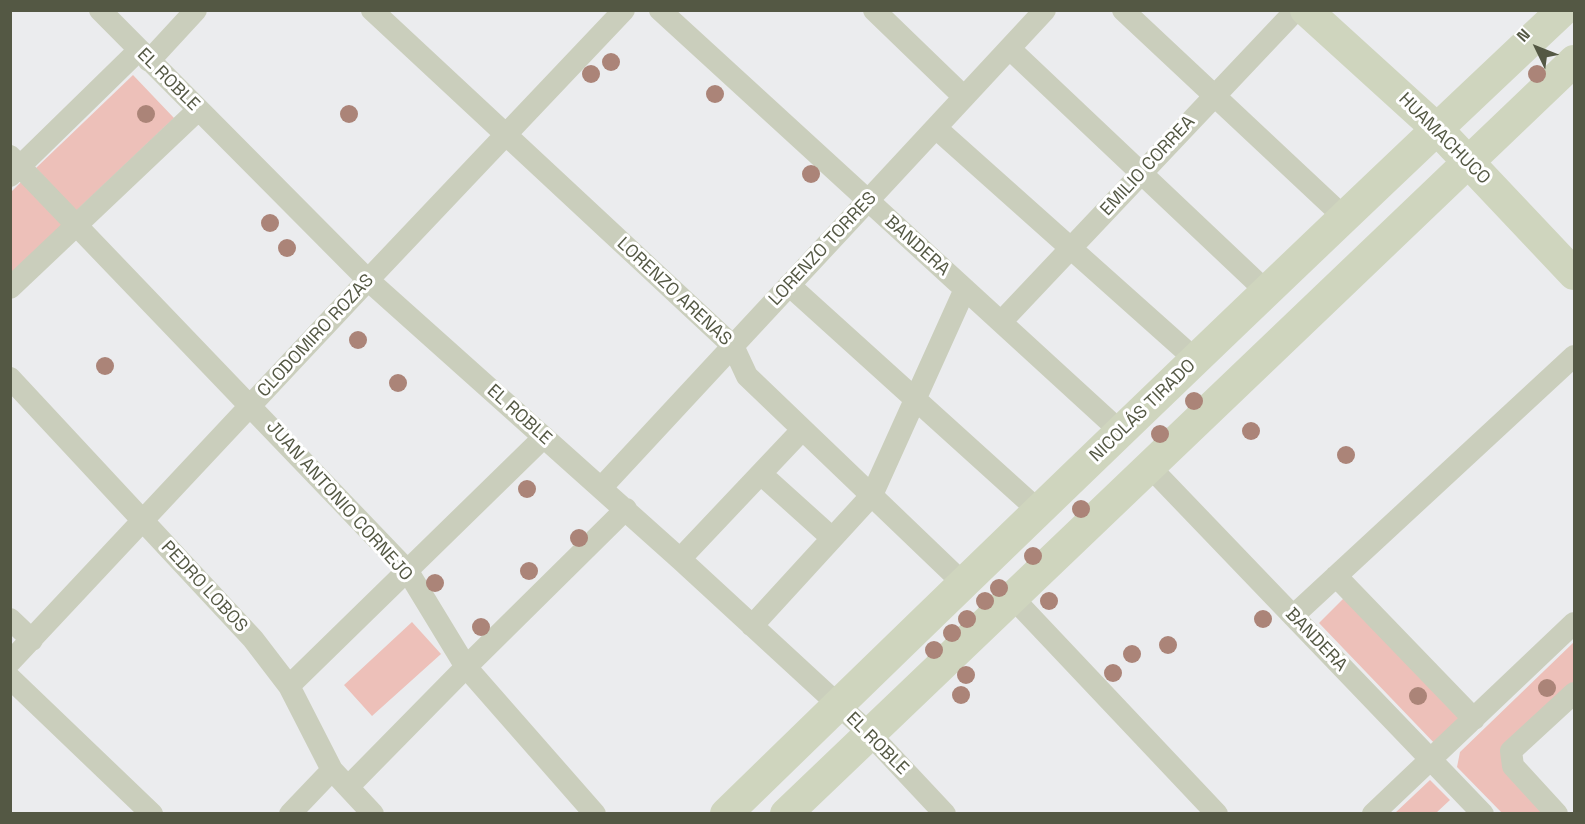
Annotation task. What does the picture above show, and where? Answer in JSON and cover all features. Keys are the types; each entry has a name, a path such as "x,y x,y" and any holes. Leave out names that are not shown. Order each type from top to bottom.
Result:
{"main road":[{"name":"HUAMACHUCO","path":"1306,10 1437,129 1575,274"},
{"name":"NICOLÁS TIRADO","path":"726,813 837,704 1563,10"},
{"path":"786,813 1575,61"}],"street":[{"name":"EL ROBLE","path":"100,10 368,280 626,509 870,734 945,813"},
{"path":"14,166 196,10"},
{"name":"LORENZO ARENAS","path":"372,10 733,346 747,376 964,584"},
{"name":"CLODOMIRO ROZAS","path":"10,662 624,10"},
{"name":"BANDERA","path":"660,10 1122,432"},
{"path":"874,10 964,97"},
{"name":"LORENZO TORRES","path":"600,488 1045,10"},
{"path":"1123,10 1345,218"},
{"name":"EMILIO CORREA","path":"1001,322 1296,10"},
{"path":"1010,49 1267,292"},
{"path":"10,288 198,110"},
{"path":"936,128 1196,360"},
{"name":"JUAN ANTONIO CORNEJO","path":"14,166 78,225 407,570 466,667 595,813"},
{"path":"789,285 1039,511"},
{"path":"752,626 872,495 965,289"},
{"path":"1293,616 1575,356"},
{"name":"PEDRO LOBOS","path":"10,378 253,639 289,686 332,770 373,813"},
{"path":"680,559 802,430"},
{"path":"289,686 543,437"},
{"name":"BANDERA","path":"1150,466 1432,758 1470,809"},
{"path":"761,474 832,538"},
{"path":"348,787 626,509"},
{"path":"1336,576 1474,718"},
{"path":"1012,597 1217,813"},
{"path":"10,619 32,640"},
{"path":"1373,813 1575,623"},
{"path":"10,678 152,813"},
{"path":"1557,813 1513,766 1511,751 1575,693"},
{"path":"290,813 332,770"}],"shaded area":[{"path":"133,75 174,118 76,211 36,168"},
{"path":"21,182 62,225 11,274 11,192"},
{"path":"1344,598 1462,721 1437,746 1319,623"},
{"path":"412,622 441,654 372,716 344,685"},
{"path":"1574,642 1574,689 1502,756 1548,813 1502,813 1457,767 1460,752"},
{"path":"1430,780 1450,800 1436,813 1395,813"}]}
